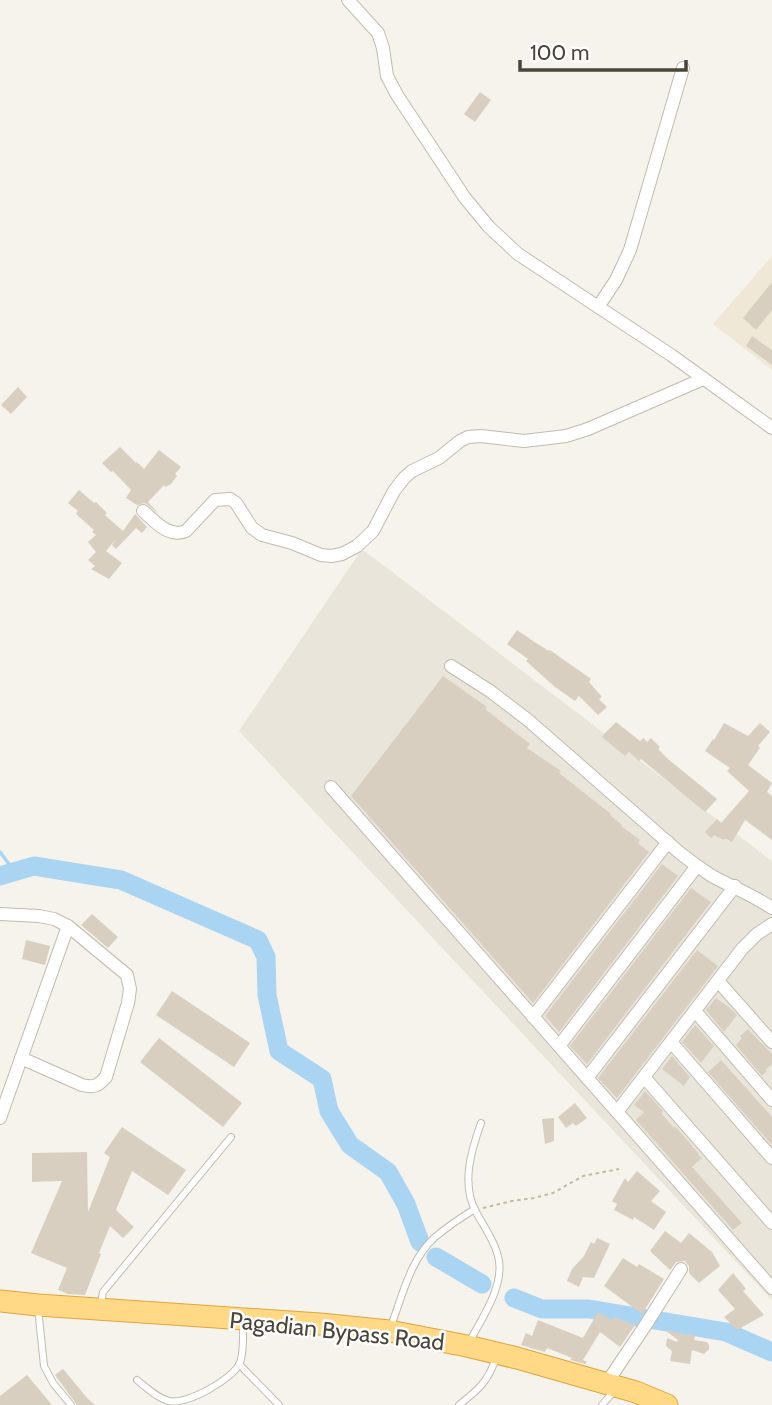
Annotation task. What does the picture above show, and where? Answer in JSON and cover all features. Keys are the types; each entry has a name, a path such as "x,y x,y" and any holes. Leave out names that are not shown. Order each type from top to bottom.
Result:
{"highway":[{"name":"Pagadian Bypass Road","path":"0,1301 389,1331 497,1353 636,1392 667,1405"}],"street":[{"path":"348,0 379,33 387,76 397,95 465,198 489,227 518,254 671,355 772,428"},
{"path":"598,307 616,280 630,250 684,68"},
{"path":"143,511 170,533 179,534 186,531 215,500 230,499 236,503 252,528 262,535 321,555 342,554 373,531 404,478 468,437 524,441 566,436 704,379"},
{"path":"451,666 528,720 697,866 772,908"},
{"path":"331,788 772,1288"},
{"path":"533,1017 668,842"},
{"path":"559,1046 697,866"},
{"path":"587,1078 734,886"},
{"path":"0,914 39,916 68,926 127,975 130,989 106,1077 99,1085 82,1085 21,1058"},
{"path":"617,1112 742,950 757,934 772,924"},
{"path":"0,1118 68,926"},
{"path":"718,981 772,1042"},
{"path":"695,1012 772,1100"},
{"path":"671,1042 772,1158"},
{"path":"644,1077 772,1223"},
{"path":"612,1386 681,1269"}],"lane":[{"path":"467,1346 494,1291 499,1262 468,1188 469,1164 481,1123"},
{"path":"101,1310 103,1292 231,1137"},
{"path":"389,1331 408,1278 432,1240 475,1209"},
{"path":"38,1305 44,1366 53,1383 71,1405"},
{"path":"137,1380 162,1399 173,1402 183,1402 198,1395 230,1375 239,1364 243,1319"},
{"path":"459,1405 485,1382 497,1353"},
{"path":"239,1364 279,1405"},
{"path":"602,1405 612,1386"}],"path":[{"path":"475,1209 544,1196 583,1176 619,1169"}],"shaded area":[{"path":"772,256 772,370 713,324"},
{"path":"362,549 772,861 772,1300 239,731"}],"building":[{"path":"480,92 491,100 475,122 464,114"},
{"path":"772,282 772,310 756,330 743,318"},
{"path":"752,336 772,350 772,365 746,346"},
{"path":"18,387 27,397 11,414 1,405"},
{"path":"120,447 144,469 159,450 181,467 171,484 165,487 164,485 148,502 159,514 145,503 137,505 126,498 131,490 102,463"},
{"path":"79,490 96,502 107,513 105,515 123,531 135,514 147,527 142,533 136,528 116,549 112,545 116,539 106,551 122,563 109,579 91,569 95,566 88,560 96,552 88,542 96,535 76,514 78,511 68,503"},
{"path":"517,630 591,679 589,682 607,707 598,715 579,696 575,701 555,687 526,661 528,659 507,644"},
{"path":"443,676 487,707 485,709 530,744 527,748 561,771 559,773 611,814 621,826 640,840 638,843 649,852 533,1003 351,796"},
{"path":"616,722 640,741 644,738 647,742 651,738 668,759 717,799 705,812 641,759 639,761 629,752 625,756 602,736"},
{"path":"724,723 748,736 760,723 770,732 758,746 760,748 748,765 772,783 767,792 772,796 772,840 745,820 732,842 714,835 711,838 705,832 717,819 721,823 749,791 727,771 730,768 705,751"},
{"path":"662,864 678,876 559,1032 545,1016"},
{"path":"691,888 711,902 587,1064 570,1046"},
{"path":"92,914 118,937 108,948 81,925"},
{"path":"26,940 50,946 45,965 22,959"},
{"path":"697,950 718,966 617,1098 598,1078"},
{"path":"172,991 250,1043 234,1067 156,1015"},
{"path":"716,998 737,1015 724,1032 706,1010"},
{"path":"695,1025 714,1046 701,1063 682,1042"},
{"path":"748,1029 772,1054 772,1064 762,1076 736,1045 742,1038 740,1036"},
{"path":"159,1038 242,1103 223,1127 140,1062"},
{"path":"672,1056 690,1077 684,1086 662,1069"},
{"path":"721,1060 772,1117 772,1145 708,1072"},
{"path":"645,1091 702,1158 692,1167 742,1223 733,1230 636,1120 644,1112 634,1105"},
{"path":"575,1103 587,1118 576,1126 573,1123 566,1128 558,1117"},
{"path":"554,1118 554,1141 545,1144 542,1119"},
{"path":"122,1127 186,1170 168,1195 132,1171 116,1210 134,1227 123,1238 110,1226 85,1295 68,1294 58,1290 67,1268 31,1253 62,1181 32,1182 32,1153 87,1152 88,1212 110,1157 104,1153"},
{"path":"637,1171 660,1191 651,1201 666,1212 654,1230 634,1217 633,1220 614,1210 617,1204 612,1201 625,1178 628,1182"},
{"path":"665,1231 681,1243 689,1233 712,1252 720,1266 699,1283 689,1273 689,1266 685,1261 676,1262 670,1270 650,1251"},
{"path":"597,1238 610,1244 594,1278 583,1277 579,1287 567,1281 572,1269 584,1256 591,1242 594,1244"},
{"path":"623,1258 664,1279 642,1314 604,1286"},
{"path":"733,1273 746,1289 743,1291 764,1315 737,1330 724,1317 735,1309 718,1290"},
{"path":"598,1312 612,1320 614,1317 635,1325 620,1347 600,1332 583,1360 587,1362 585,1364 570,1360 572,1358 547,1348 545,1352 521,1345 526,1333 532,1336 538,1320 583,1338"},
{"path":"665,1330 695,1336 694,1340 707,1342 709,1349 704,1354 692,1350 690,1364 670,1361 672,1351 666,1346 667,1338 677,1342 678,1340"},
{"path":"63,1369 95,1405 77,1405 55,1375"},
{"path":"27,1375 52,1405 0,1405 0,1396"}],"waterway":[{"path":"0,852 15,872"},
{"path":"0,876 34,866 121,880 258,940 266,957 267,995 279,1051 322,1079 329,1111 350,1145 388,1172 406,1204 420,1242"},
{"path":"436,1257 482,1284"},
{"path":"514,1298 542,1309 589,1309 726,1332 772,1352"}]}
